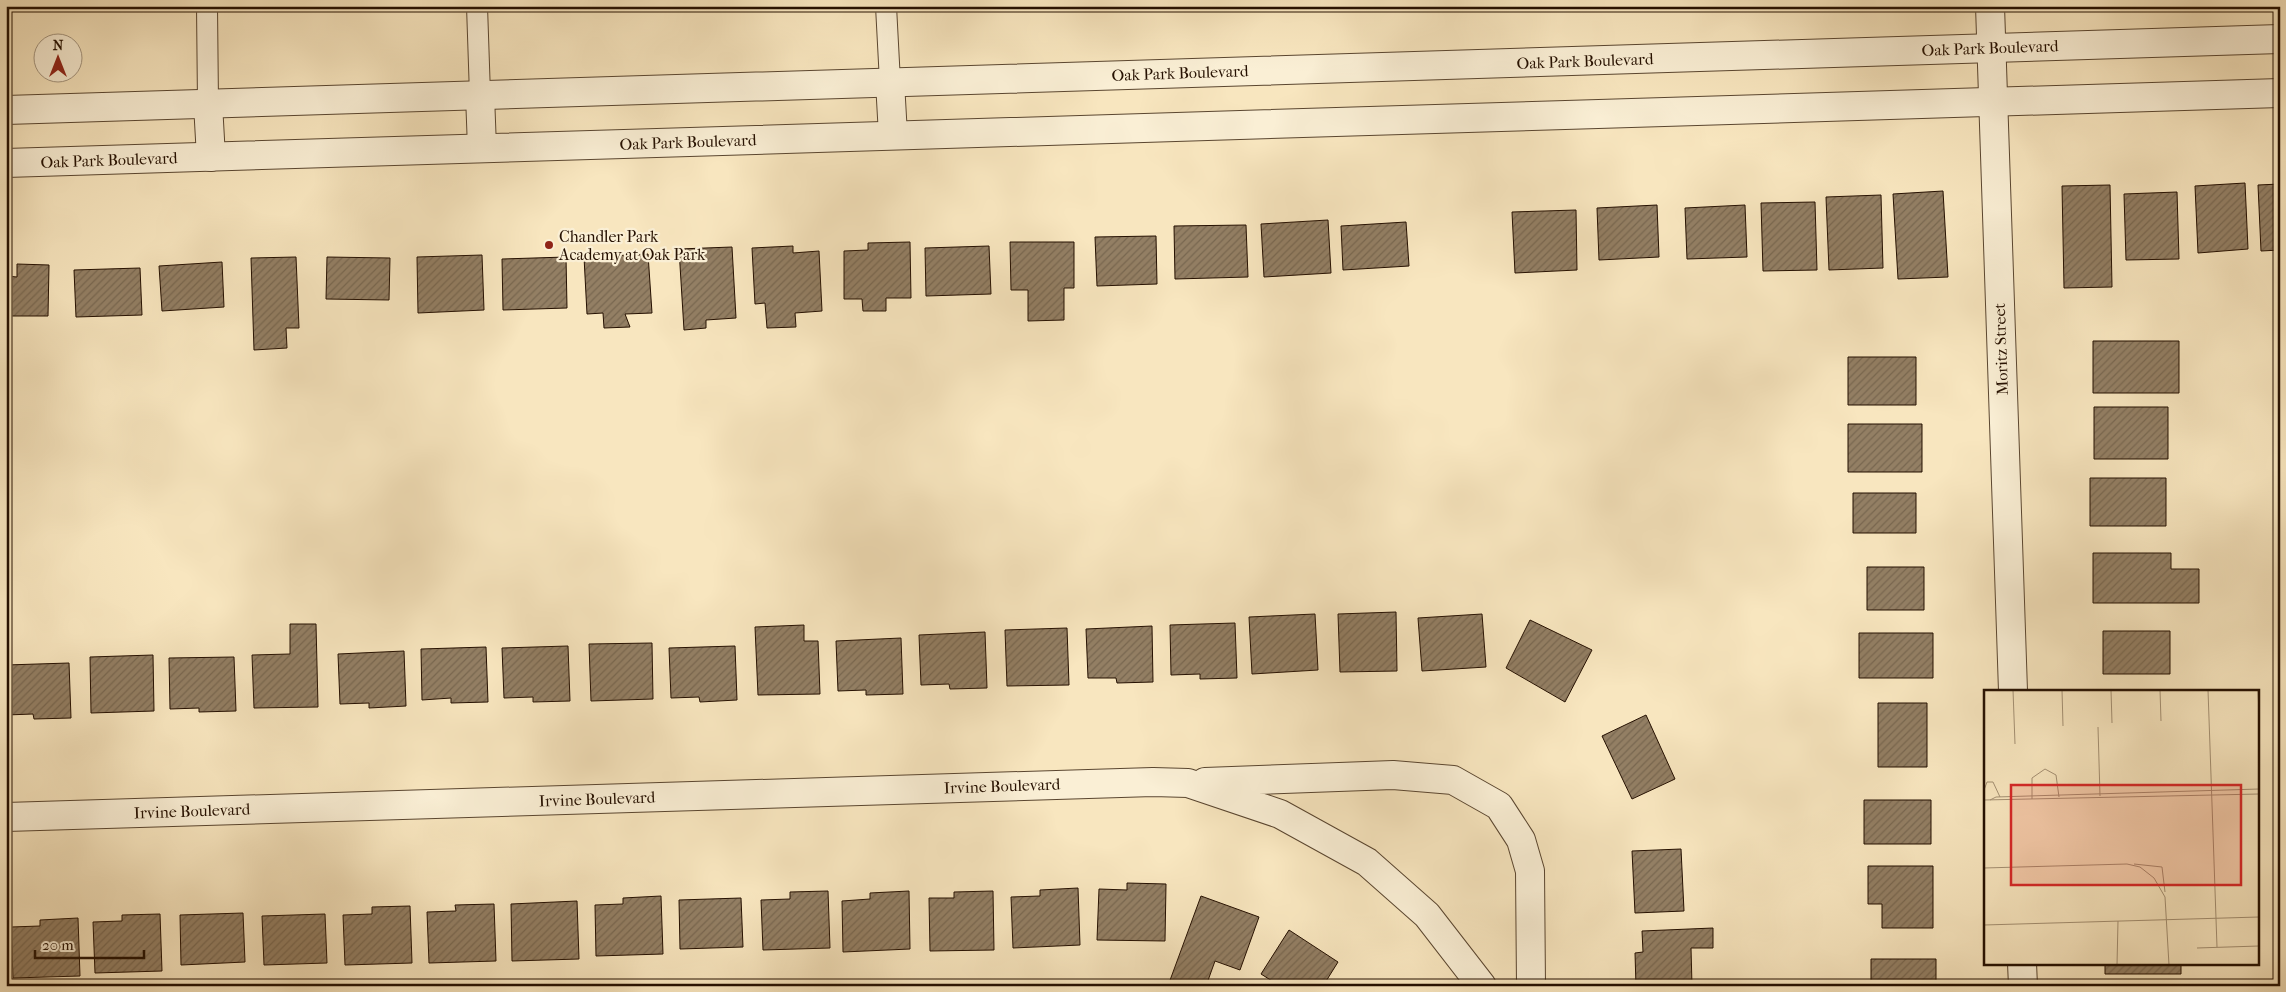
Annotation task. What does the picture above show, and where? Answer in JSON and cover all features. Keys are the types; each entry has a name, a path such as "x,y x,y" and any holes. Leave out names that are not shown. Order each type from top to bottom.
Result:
{"street":[{"name":"Moritz Street","path":"1990,6 2013,690"},
{"name":"Oak Park Boulevard","path":"6,110 2280,39"},
{"path":"890,82 893,135"},
{"name":"Oak Park Boulevard","path":"6,163 2280,93"},
{"path":"480,95 482,148"},
{"path":"208,104 211,157"},
{"name":"Irvine Boulevard","path":"6,817 1142,782 1188,783 1402,776 1453,780 1499,806 1521,840 1530,871 1531,986"},
{"name":"Irvine Boulevard","path":"1188,783 1280,814 1367,862 1428,915 1482,986"},
{"path":"2022,964 2023,986"}],"lane":[{"path":"206,6 208,104"},
{"path":"477,6 480,95"},
{"path":"886,6 890,82"}],"building":[{"path":"2245,183 2248,249 2198,253 2195,186"},
{"path":"2280,184 2280,250 2261,251 2258,185"},
{"path":"2110,185 2112,287 2064,288 2062,186"},
{"path":"1943,191 1948,277 1898,279 1893,194"},
{"path":"2177,192 2179,259 2126,260 2124,194"},
{"path":"1881,195 1883,268 1829,270 1826,197"},
{"path":"1815,202 1817,270 1763,271 1761,203"},
{"path":"1657,205 1659,257 1599,260 1597,208"},
{"path":"1745,205 1747,257 1687,259 1685,208"},
{"path":"1576,210 1577,270 1515,273 1512,212"},
{"path":"1328,220 1331,273 1264,277 1261,224"},
{"path":"1406,222 1409,266 1343,270 1341,226"},
{"path":"1246,225 1248,277 1175,279 1174,226"},
{"path":"1156,236 1157,284 1097,286 1095,237"},
{"path":"910,242 911,298 886,298 886,311 863,311 862,299 844,299 844,251 868,250 868,243"},
{"path":"1010,242 1074,242 1074,288 1064,288 1064,320 1028,321 1028,290 1011,290"},
{"path":"793,246 793,253 819,251 822,311 795,313 796,327 767,328 765,303 755,304 752,248"},
{"path":"989,246 991,294 926,296 925,248"},
{"path":"732,247 736,318 706,320 706,328 684,330 679,249"},
{"path":"648,254 652,313 625,314 630,327 604,328 603,313 587,314 584,257"},
{"path":"482,255 484,310 418,313 417,257"},
{"path":"296,257 299,328 286,328 287,348 254,350 251,258"},
{"path":"327,257 390,258 389,300 326,299"},
{"path":"566,257 567,308 503,310 502,259"},
{"path":"222,262 224,307 162,311 159,266"},
{"path":"17,264 49,265 48,316 6,316 6,276 17,277"},
{"path":"140,268 142,315 76,317 74,270"},
{"path":"2093,341 2179,341 2179,393 2093,393"},
{"path":"1848,357 1916,357 1916,405 1848,405"},
{"path":"2275,406 2280,406 2280,437 2275,437"},
{"path":"2094,407 2168,407 2168,459 2094,459"},
{"path":"1848,424 1922,424 1922,472 1848,472"},
{"path":"2090,478 2166,478 2166,526 2090,526"},
{"path":"1853,493 1916,493 1916,533 1853,533"},
{"path":"2093,553 2171,553 2171,569 2199,569 2199,603 2093,603"},
{"path":"1867,567 1924,567 1924,610 1867,610"},
{"path":"1396,612 1397,671 1340,672 1338,614"},
{"path":"1315,614 1318,670 1252,674 1249,617"},
{"path":"1482,614 1486,667 1422,671 1418,618"},
{"path":"1530,620 1592,650 1565,702 1506,668"},
{"path":"1235,623 1237,678 1200,679 1200,674 1171,675 1170,625"},
{"path":"290,624 316,624 318,707 254,708 252,655 290,654"},
{"path":"804,625 804,641 818,641 820,694 758,695 755,627"},
{"path":"1152,626 1153,682 1117,683 1116,678 1088,678 1086,629"},
{"path":"1067,628 1069,685 1007,686 1005,630"},
{"path":"2103,631 2170,631 2170,674 2103,674"},
{"path":"985,632 987,688 950,689 949,684 921,685 919,635"},
{"path":"1859,633 1933,633 1933,678 1859,678"},
{"path":"901,638 903,694 866,695 866,690 838,691 836,641"},
{"path":"652,643 653,699 591,701 589,644"},
{"path":"568,646 570,701 533,702 533,697 504,698 502,648"},
{"path":"735,646 737,700 700,702 699,697 671,698 669,648"},
{"path":"486,647 488,702 451,703 451,698 422,700 421,649"},
{"path":"404,651 406,706 369,708 369,703 340,704 338,654"},
{"path":"153,655 154,711 91,713 90,657"},
{"path":"234,657 236,711 199,712 199,708 170,709 169,658"},
{"path":"69,663 71,718 34,719 33,714 6,715 6,665"},
{"path":"1878,703 1927,703 1927,767 1878,767"},
{"path":"1646,715 1675,779 1632,799 1602,736"},
{"path":"1864,800 1931,800 1931,844 1864,844"},
{"path":"1681,849 1684,911 1635,913 1632,851"},
{"path":"1868,866 1933,866 1933,928 1882,928 1882,904 1868,904"},
{"path":"1127,883 1166,884 1165,941 1097,940 1099,889 1127,890"},
{"path":"1078,888 1080,945 1013,948 1011,897 1040,896 1040,890"},
{"path":"828,891 830,948 763,950 761,900 790,899 790,892"},
{"path":"909,891 910,949 843,952 842,901 870,899 870,893"},
{"path":"993,891 994,950 930,951 929,898 954,898 954,892"},
{"path":"661,896 663,954 596,956 595,905 623,904 623,898"},
{"path":"1201,896 1259,917 1240,970 1215,961 1206,986 1176,986 1169,983"},
{"path":"741,898 743,947 680,949 679,900"},
{"path":"577,901 579,959 512,961 511,904"},
{"path":"494,904 496,961 429,963 427,912 456,911 455,905"},
{"path":"410,906 412,963 345,965 343,915 372,914 372,907"},
{"path":"243,913 245,962 181,965 180,915"},
{"path":"160,914 162,971 95,973 93,922 122,921 122,915"},
{"path":"325,914 327,963 264,965 262,916"},
{"path":"78,918 80,976 13,978 11,927 40,926 40,920"},
{"path":"1713,928 1713,948 1691,948 1692,986 1636,986 1635,953 1643,952 1642,931"},
{"path":"1289,930 1338,962 1323,986 1280,986 1261,974"},
{"path":"1871,959 1936,959 1936,986 1871,986"},
{"path":"2105,964 2181,964 2181,974 2105,974"}],"place":[{"name":"Chandler Park Academy at Oak Park","path":"549,245"}]}
